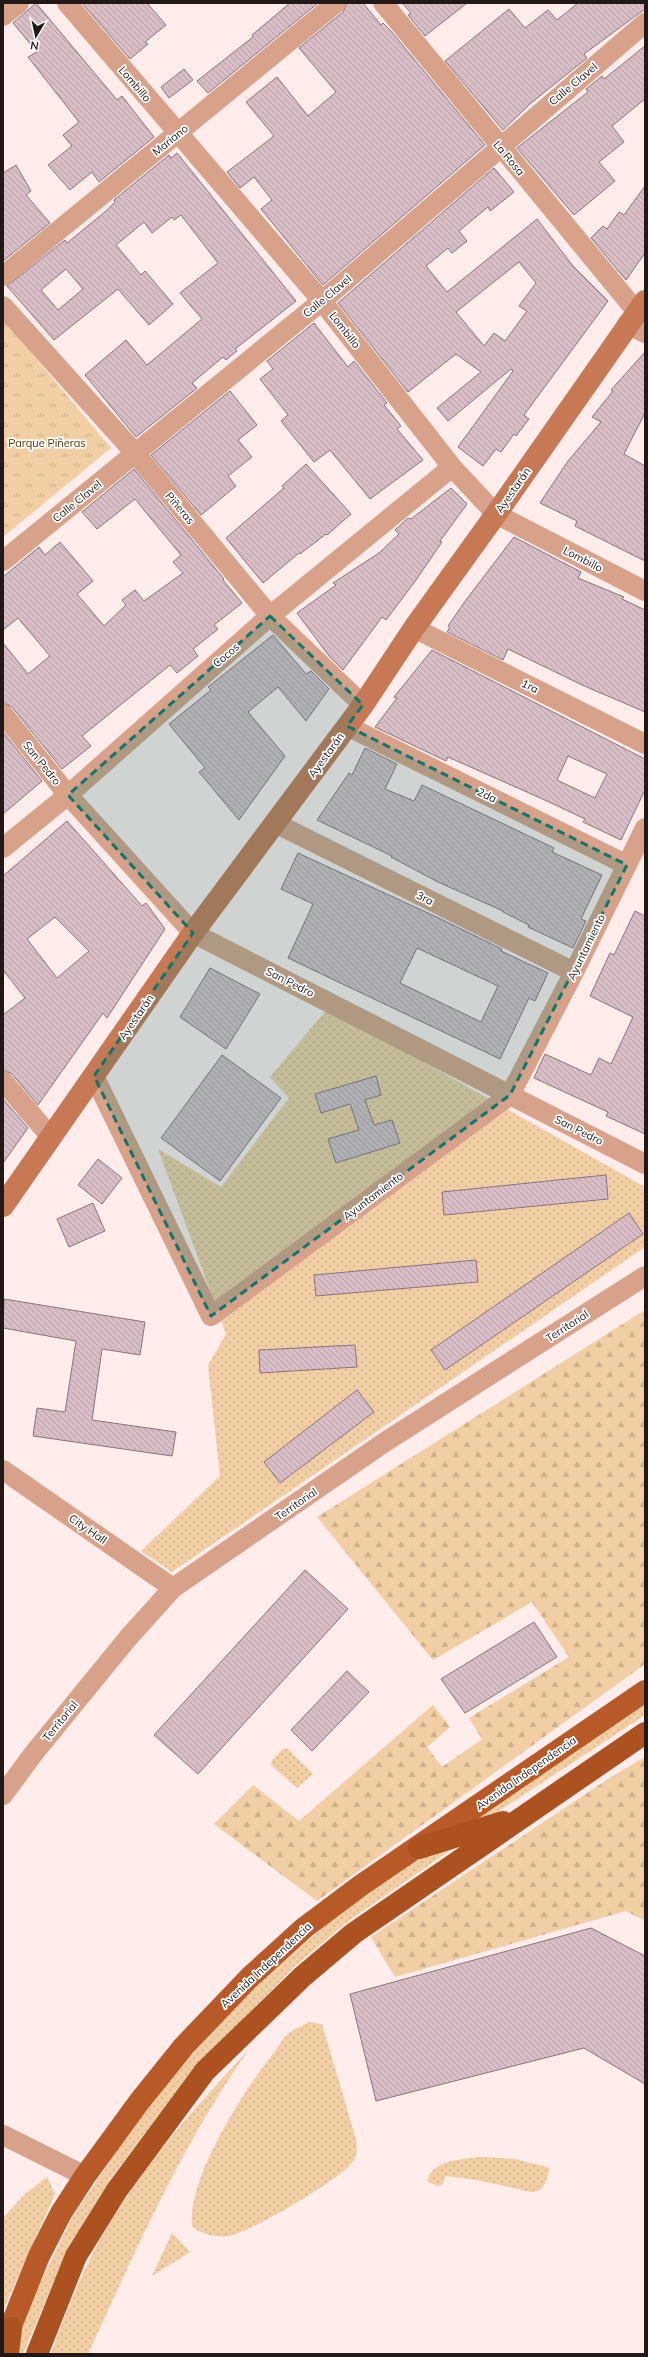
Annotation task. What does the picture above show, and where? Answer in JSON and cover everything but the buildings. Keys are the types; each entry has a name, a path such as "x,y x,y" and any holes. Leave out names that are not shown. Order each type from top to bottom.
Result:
{"highway":[{"path":"37,2354 76,2256 117,2190 205,2071 302,1977 354,1933 645,1733"},
{"path":"419,1848 524,1816"},
{"path":"7,2337 8,2354"}],"main road":[{"name":"Ayestarán","path":"3,1206 50,1136 94,1076 193,933 277,824 363,705 414,628 639,317"},
{"name":"Avenida Independencia","path":"7,2337 40,2256 61,2213 85,2176 139,2102 184,2046 249,1978 323,1913 360,1886 419,1848 538,1763 645,1691"}],"street":[{"path":"3,16 19,3"},
{"name":"Lombillo","path":"67,3 322,301 452,467 496,514 645,591"},
{"name":"Mariano","path":"3,276 336,3"},
{"name":"La Rosa","path":"384,3 639,317"},
{"name":"Calle Clavel","path":"3,561 322,301 500,146 645,23"},
{"name":"Piñeras","path":"3,306 135,453 270,616 363,705"},
{"name":"Cocos","path":"3,848 68,795 270,616 452,467"},
{"name":"1ra","path":"414,628 645,744"},
{"name":"San Pedro","path":"3,714 68,795 193,933 645,1164"},
{"name":"2da","path":"347,726 626,864"},
{"name":"3ra","path":"277,824 574,972"},
{"name":"Ayuntamiento","path":"94,1076 211,1316 510,1095 574,972 645,828"},
{"path":"3,1081 50,1136"},
{"name":"Territorial","path":"3,1795 34,1754 128,1638 173,1588 385,1442 645,1276"},
{"name":"City Hall","path":"3,1470 173,1588"},
{"path":"3,2135 85,2176"}],"highlighted area":[{"path":"270,616 363,705 347,726 627,865 510,1095 211,1316 94,1076 193,933 68,795"}],"green space":[{"name":"Parque Piñeras","path":"3,319 111,448 3,537"},
{"path":"328,1008 645,1187 645,1247 172,1572 141,1551 220,1476 208,1365 226,1334 158,1149 221,1187 289,1098 270,1077"},
{"path":"645,1310 645,1664 317,1901 214,1824 253,1785 299,1821 433,1705 450,1727 427,1747 442,1767 482,1739 469,1718 569,1657 532,1602 433,1660 317,1517"},
{"path":"645,1703 645,1715 496,1813 472,1820"},
{"path":"284,1748 288,1749 313,1774 297,1788 271,1765 272,1760"},
{"path":"645,1757 645,1921 626,1911 395,1977 371,1937 608,1779"},
{"path":"468,1838 347,1922 293,1968 192,2071 114,2174 84,2222 52,2286 23,2354 17,2354 18,2336 34,2296 72,2218 126,2137 173,2076 221,2021 262,1980 340,1913 430,1851"},
{"path":"309,2022 322,2024 356,2139 357,2150 354,2160 347,2168 316,2191 255,2226 229,2236 214,2236 200,2232 192,2226 193,2207 198,2184 220,2136 247,2089 284,2038 290,2032"},
{"path":"248,2051 224,2086 181,2160 142,2237 88,2354 51,2354 70,2304 94,2252 111,2221 141,2176 158,2154 211,2091"},
{"path":"482,2157 515,2159 550,2168 543,2188 531,2192 477,2180 446,2176 442,2185 437,2186 427,2181 435,2168 442,2164"},
{"path":"47,2177 55,2194 3,2311 3,2218 25,2194"},
{"path":"172,2233 190,2252 152,2276"}]}
